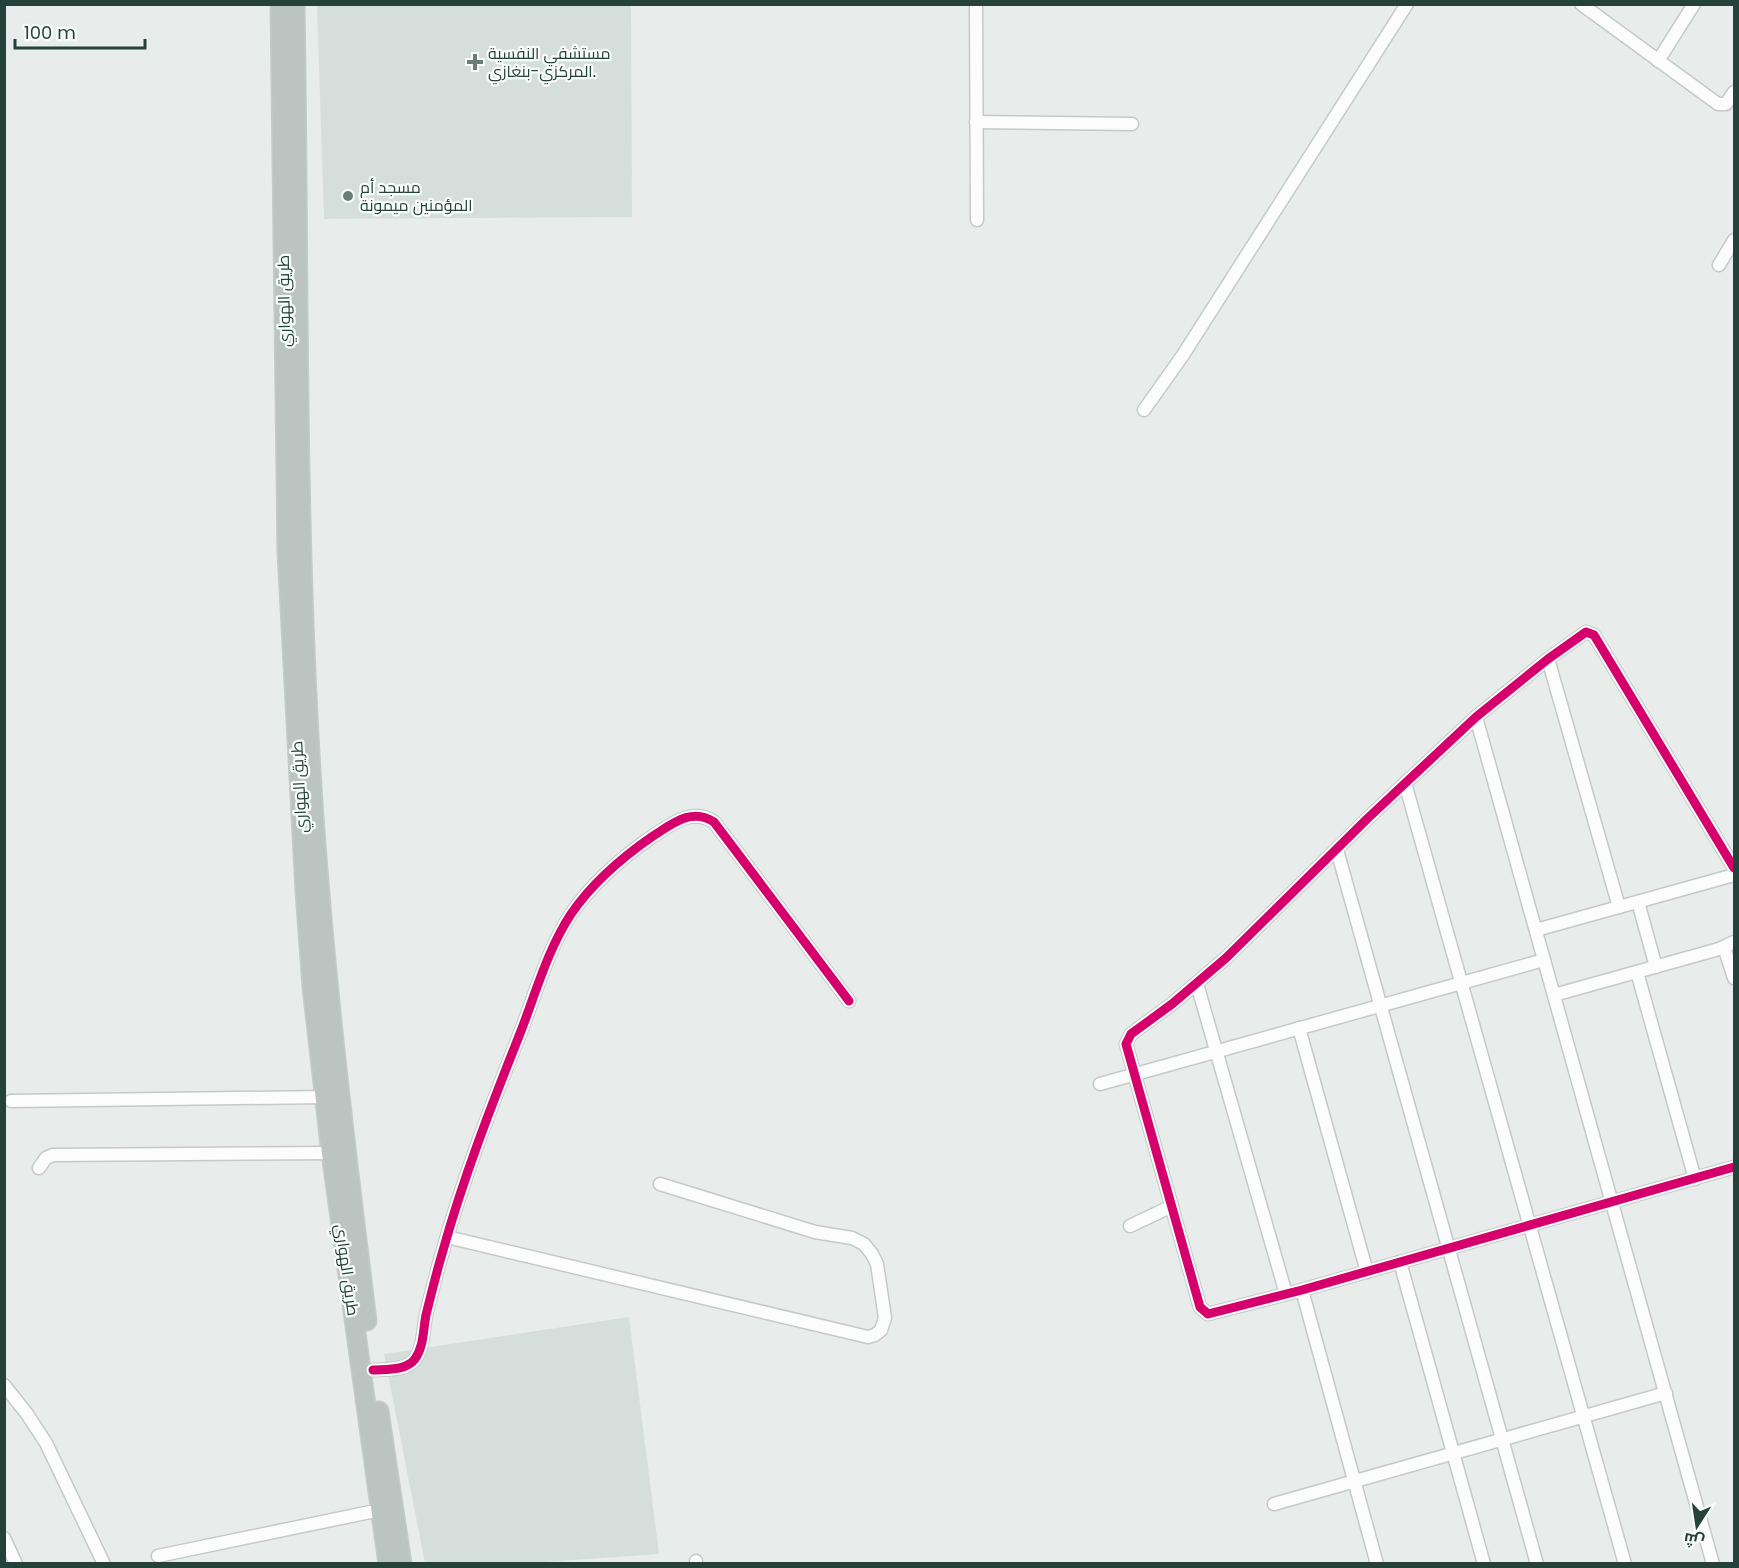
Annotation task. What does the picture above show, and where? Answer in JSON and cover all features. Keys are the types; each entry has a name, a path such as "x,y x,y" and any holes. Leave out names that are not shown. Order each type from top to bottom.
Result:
{"highway":[{"name":"طريق الهواري","path":"280,4 305,891 312,987 324,1097 388,1563"},
{"name":"طريق الهواري","path":"295,4 294,551 321,920 336,1075 373,1370 402,1563"}],"street":[{"path":"976,4 977,220"},
{"path":"1144,410 1221,296 1407,4"},
{"path":"1581,4 1595,8 1658,61 1718,104 1726,104 1734,92"},
{"path":"1658,61 1694,4"},
{"path":"976,122 1132,124"},
{"path":"1719,265 1734,240"},
{"path":"1734,868 1594,634 1584,633 1476,717 1405,783 1252,934 1197,984 1127,1038 1126,1046 1203,1311 1211,1314 1734,1167"},
{"path":"1548,659 1619,907"},
{"path":"1476,717 1713,1563"},
{"path":"1405,783 1625,1563"},
{"path":"373,1370 404,1367 411,1364 417,1357 447,1237 487,1118 552,950 585,895 609,870 632,851 681,819 695,815 714,822 849,1001"},
{"path":"1337,850 1537,1563"},
{"path":"1536,930 1734,875"},
{"path":"1638,902 1656,967"},
{"path":"1554,995 1729,944 1734,978"},
{"path":"1100,1084 1544,960"},
{"path":"1637,972 1695,1179"},
{"path":"1197,984 1286,1294"},
{"path":"1299,1028 1367,1272"},
{"path":"11,1101 324,1097"},
{"path":"39,1168 46,1158 53,1155 331,1153"},
{"path":"447,1237 868,1337 878,1333 883,1327 885,1318 879,1273 872,1254 864,1244 852,1238 815,1232 660,1184"},
{"path":"1130,1226 1172,1206"},
{"path":"1400,1262 1484,1563"},
{"path":"1302,1290 1377,1563"},
{"path":"4,1385 46,1443 104,1563"},
{"path":"1274,1504 1666,1393"},
{"path":"158,1556 380,1510"},
{"path":"4,1538 16,1563"}],"shaded area":[{"name":"مستشفي النفسية المركزي-بنغازي.","path":"317,5 631,5 632,217 324,219"},
{"path":"629,1317 659,1554 517,1564 425,1563 384,1354"}],"cycle path":[{"path":"1734,868 1594,635 1586,632 1548,659 1476,717 1368,818 1226,958 1172,1004 1131,1034 1126,1044 1200,1307 1208,1314 1302,1290 1734,1167"},
{"path":"373,1370 406,1366 418,1354 426,1315 459,1197 549,956 563,927 580,902 608,871 630,853 660,831 682,819 698,816 714,822 849,1001"}],"place":[{"name":"مستشفي النفسية المركزي-بنغازي.","path":"475,62"},
{"name":"مسجد أم المؤمنين ميمونة","path":"348,196"}]}
